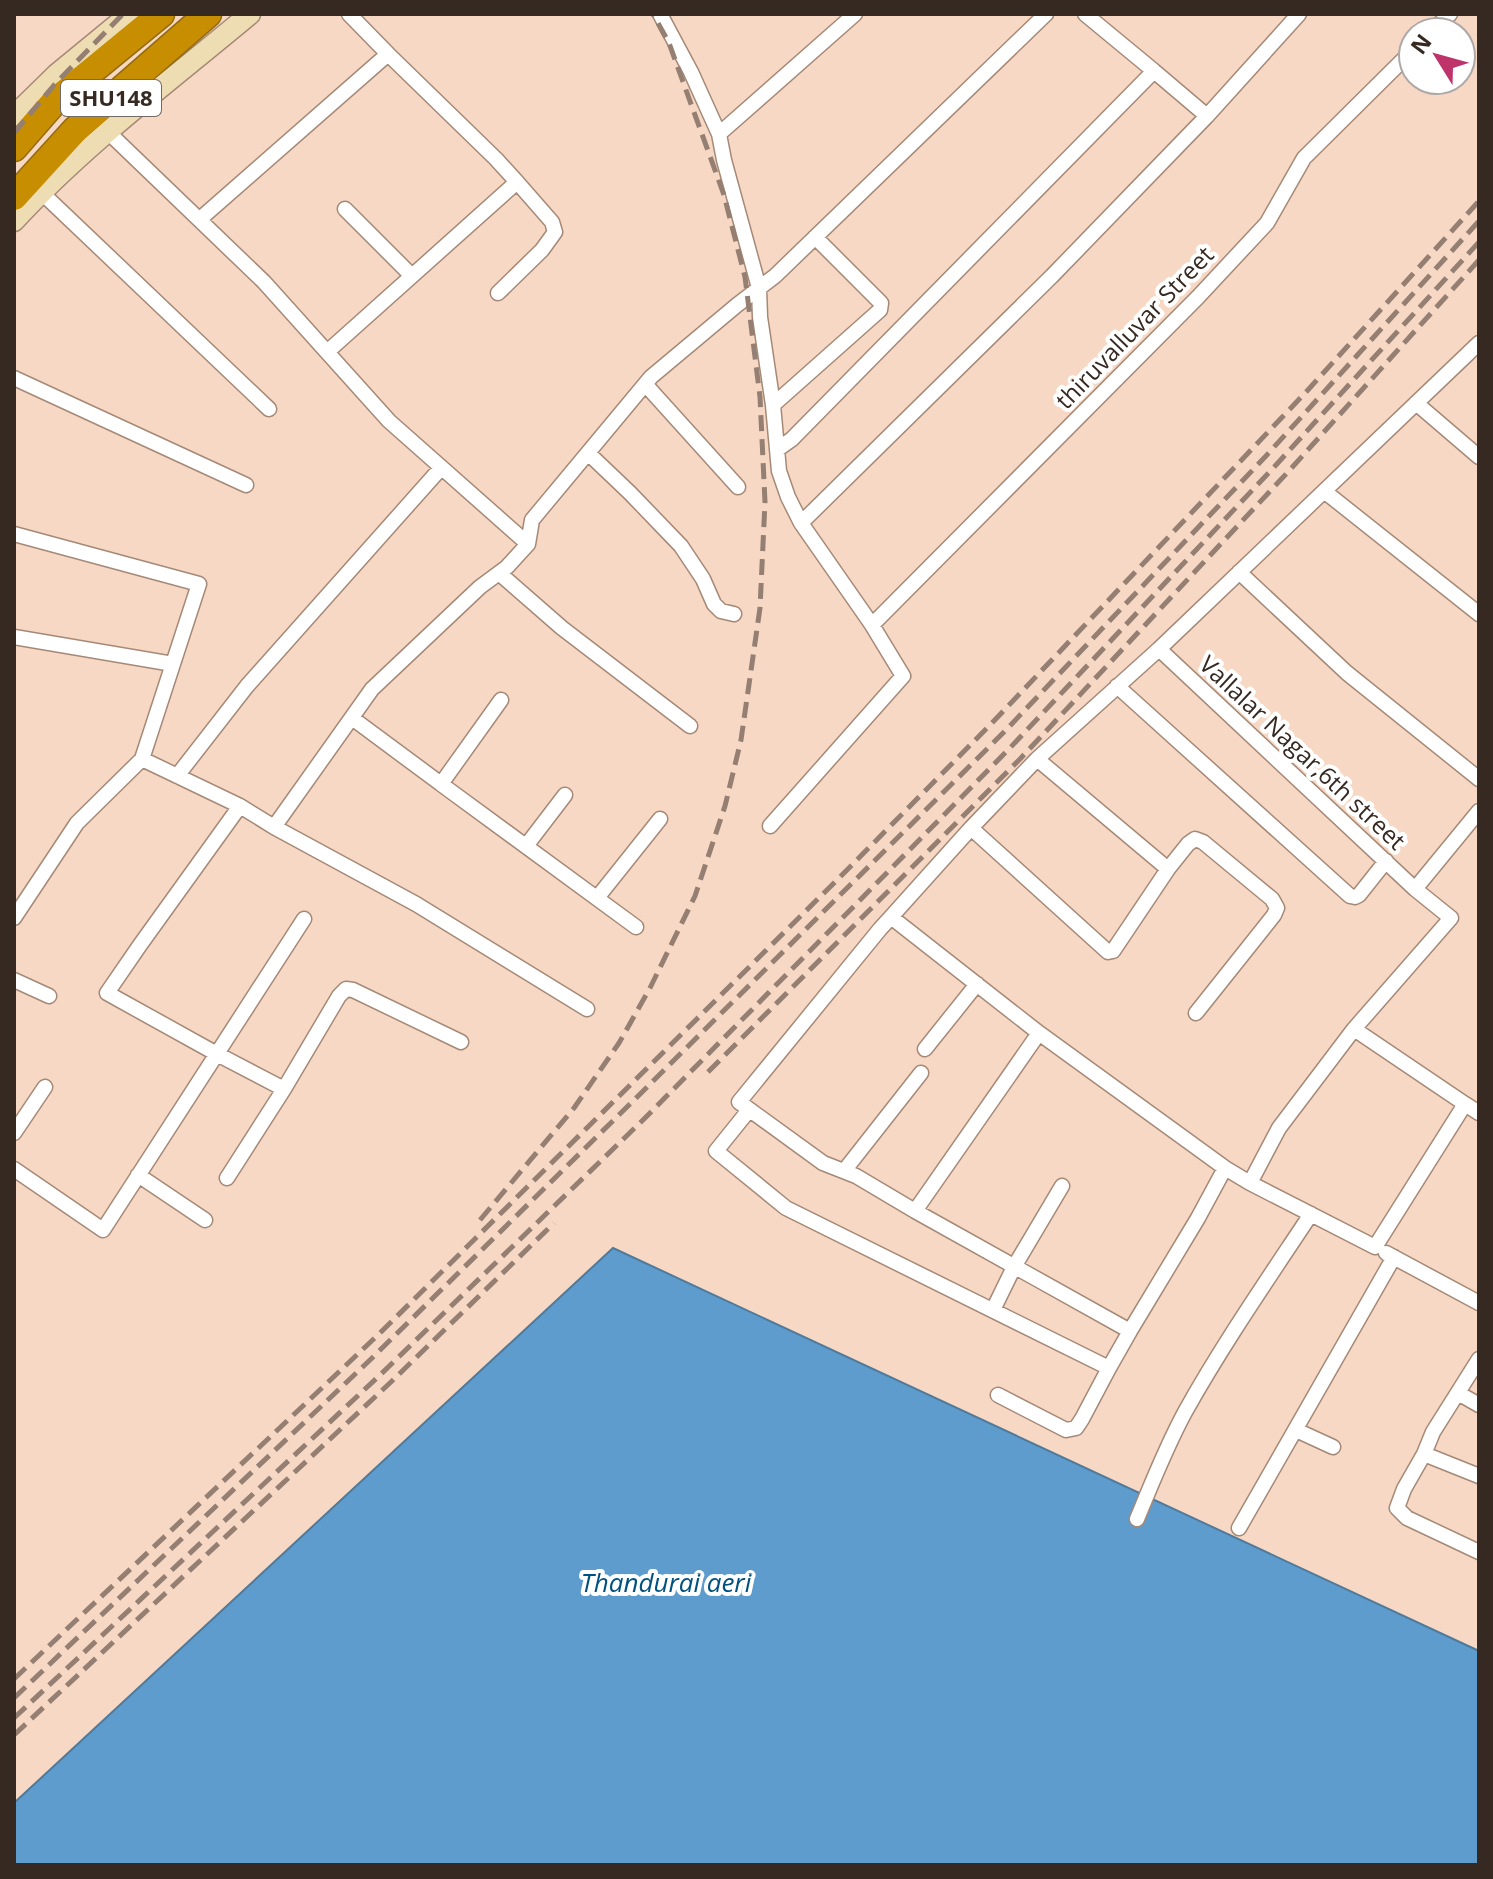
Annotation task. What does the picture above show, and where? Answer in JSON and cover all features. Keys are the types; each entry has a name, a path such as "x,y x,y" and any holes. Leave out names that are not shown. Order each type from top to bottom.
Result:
{"highway":[{"name":"SHU148","path":"14,148 55,101 161,14"},
{"name":"SHU148","path":"25,193 75,130 208,14"}],"street":[{"path":"14,116 57,74 130,14"},
{"path":"14,221 25,193 108,132 250,14"},
{"path":"349,14 496,159 552,222 555,232 542,250 498,293"},
{"path":"660,14 719,134 759,288 779,471 788,497 801,523 872,625 903,676 770,826"},
{"path":"719,134 855,14"},
{"path":"274,827 372,689 528,544 532,520 645,384 700,335 775,276 1046,14"},
{"path":"1085,14 1207,116"},
{"path":"801,523 1052,276 1207,116 1299,14"},
{"path":"200,219 388,54"},
{"name":"thiruvalluvar Street","path":"872,625 1228,265 1267,223 1304,158 1397,66"},
{"path":"778,449 792,439 1154,71"},
{"path":"108,132 264,282 389,421 528,544"},
{"path":"327,352 517,182"},
{"path":"25,193 269,409"},
{"path":"345,209 412,276"},
{"path":"773,405 880,310 881,303 815,237"},
{"path":"1130,1331 856,1176 823,1163 739,1102 891,917 1037,759 1159,649 1479,343"},
{"path":"14,378 246,485"},
{"path":"645,384 738,487"},
{"path":"1416,403 1479,457"},
{"path":"588,453 681,546 703,579 714,604 721,611 734,614"},
{"path":"177,776 247,686 441,468"},
{"path":"1324,491 1479,614"},
{"path":"14,534 199,584 142,759 77,823 14,918"},
{"path":"1239,572 1347,673 1479,779"},
{"path":"499,573 562,628 690,726"},
{"path":"14,637 173,664"},
{"name":"Vallalar Nagar,6th street","path":"1159,649 1415,889 1451,918 1354,1029"},
{"path":"1117,686 1350,896 1359,895 1386,861"},
{"path":"441,784 501,700"},
{"path":"352,718 636,927"},
{"path":"142,759 240,806 416,904 587,1009"},
{"path":"1037,759 1168,869"},
{"path":"526,846 565,795"},
{"path":"240,806 107,993 284,1089"},
{"path":"1415,889 1479,811"},
{"path":"597,898 660,819"},
{"path":"971,828 1108,952 1113,951 1188,844 1195,839 1203,842 1272,899 1277,908 1196,1013"},
{"path":"891,917 1039,1033 1225,1168 1479,1303"},
{"path":"14,1169 103,1230 304,919"},
{"path":"14,980 49,996"},
{"path":"925,1049 977,984"},
{"path":"227,1178 346,989 461,1042"},
{"path":"1250,1183 1279,1128 1354,1029 1479,1113"},
{"path":"915,1211 1039,1033"},
{"path":"844,1171 921,1073"},
{"path":"14,1133 45,1087"},
{"path":"1375,1247 1465,1104"},
{"path":"749,1110 716,1151 786,1208 1109,1368"},
{"path":"998,1395 1066,1430 1076,1428 1225,1168"},
{"path":"138,1175 205,1220"},
{"path":"993,1310 1014,1267 1062,1186"},
{"path":"1137,1519 1164,1454 1198,1390 1311,1214"},
{"path":"1239,1528 1394,1257"},
{"path":"1479,1359 1433,1432 1397,1508 1407,1518 1479,1552"},
{"path":"1458,1393 1479,1405"},
{"path":"1296,1430 1333,1447"},
{"path":"1424,1454 1479,1476"}],"water":[{"name":"Thandurai aeri","path":"613,1248 1479,1651 1479,1865 14,1865 14,1803"}],"railway":[{"path":"14,133 55,84 123,14"},
{"path":"480,1220 574,1108 619,1043 695,896 725,806 741,740 760,608 765,502 760,397 745,277 724,195 669,43 653,14"},
{"path":"14,1679 379,1334 839,878 991,724 1307,391 1479,201"},
{"path":"14,1698 371,1359 1005,731 1265,457 1479,221"},
{"path":"14,1718 380,1375 644,1119 1008,750 1276,465 1479,242"},
{"path":"708,1072 1020,759 1287,473 1479,260"},
{"path":"14,1735 392,1381 554,1223"}]}
